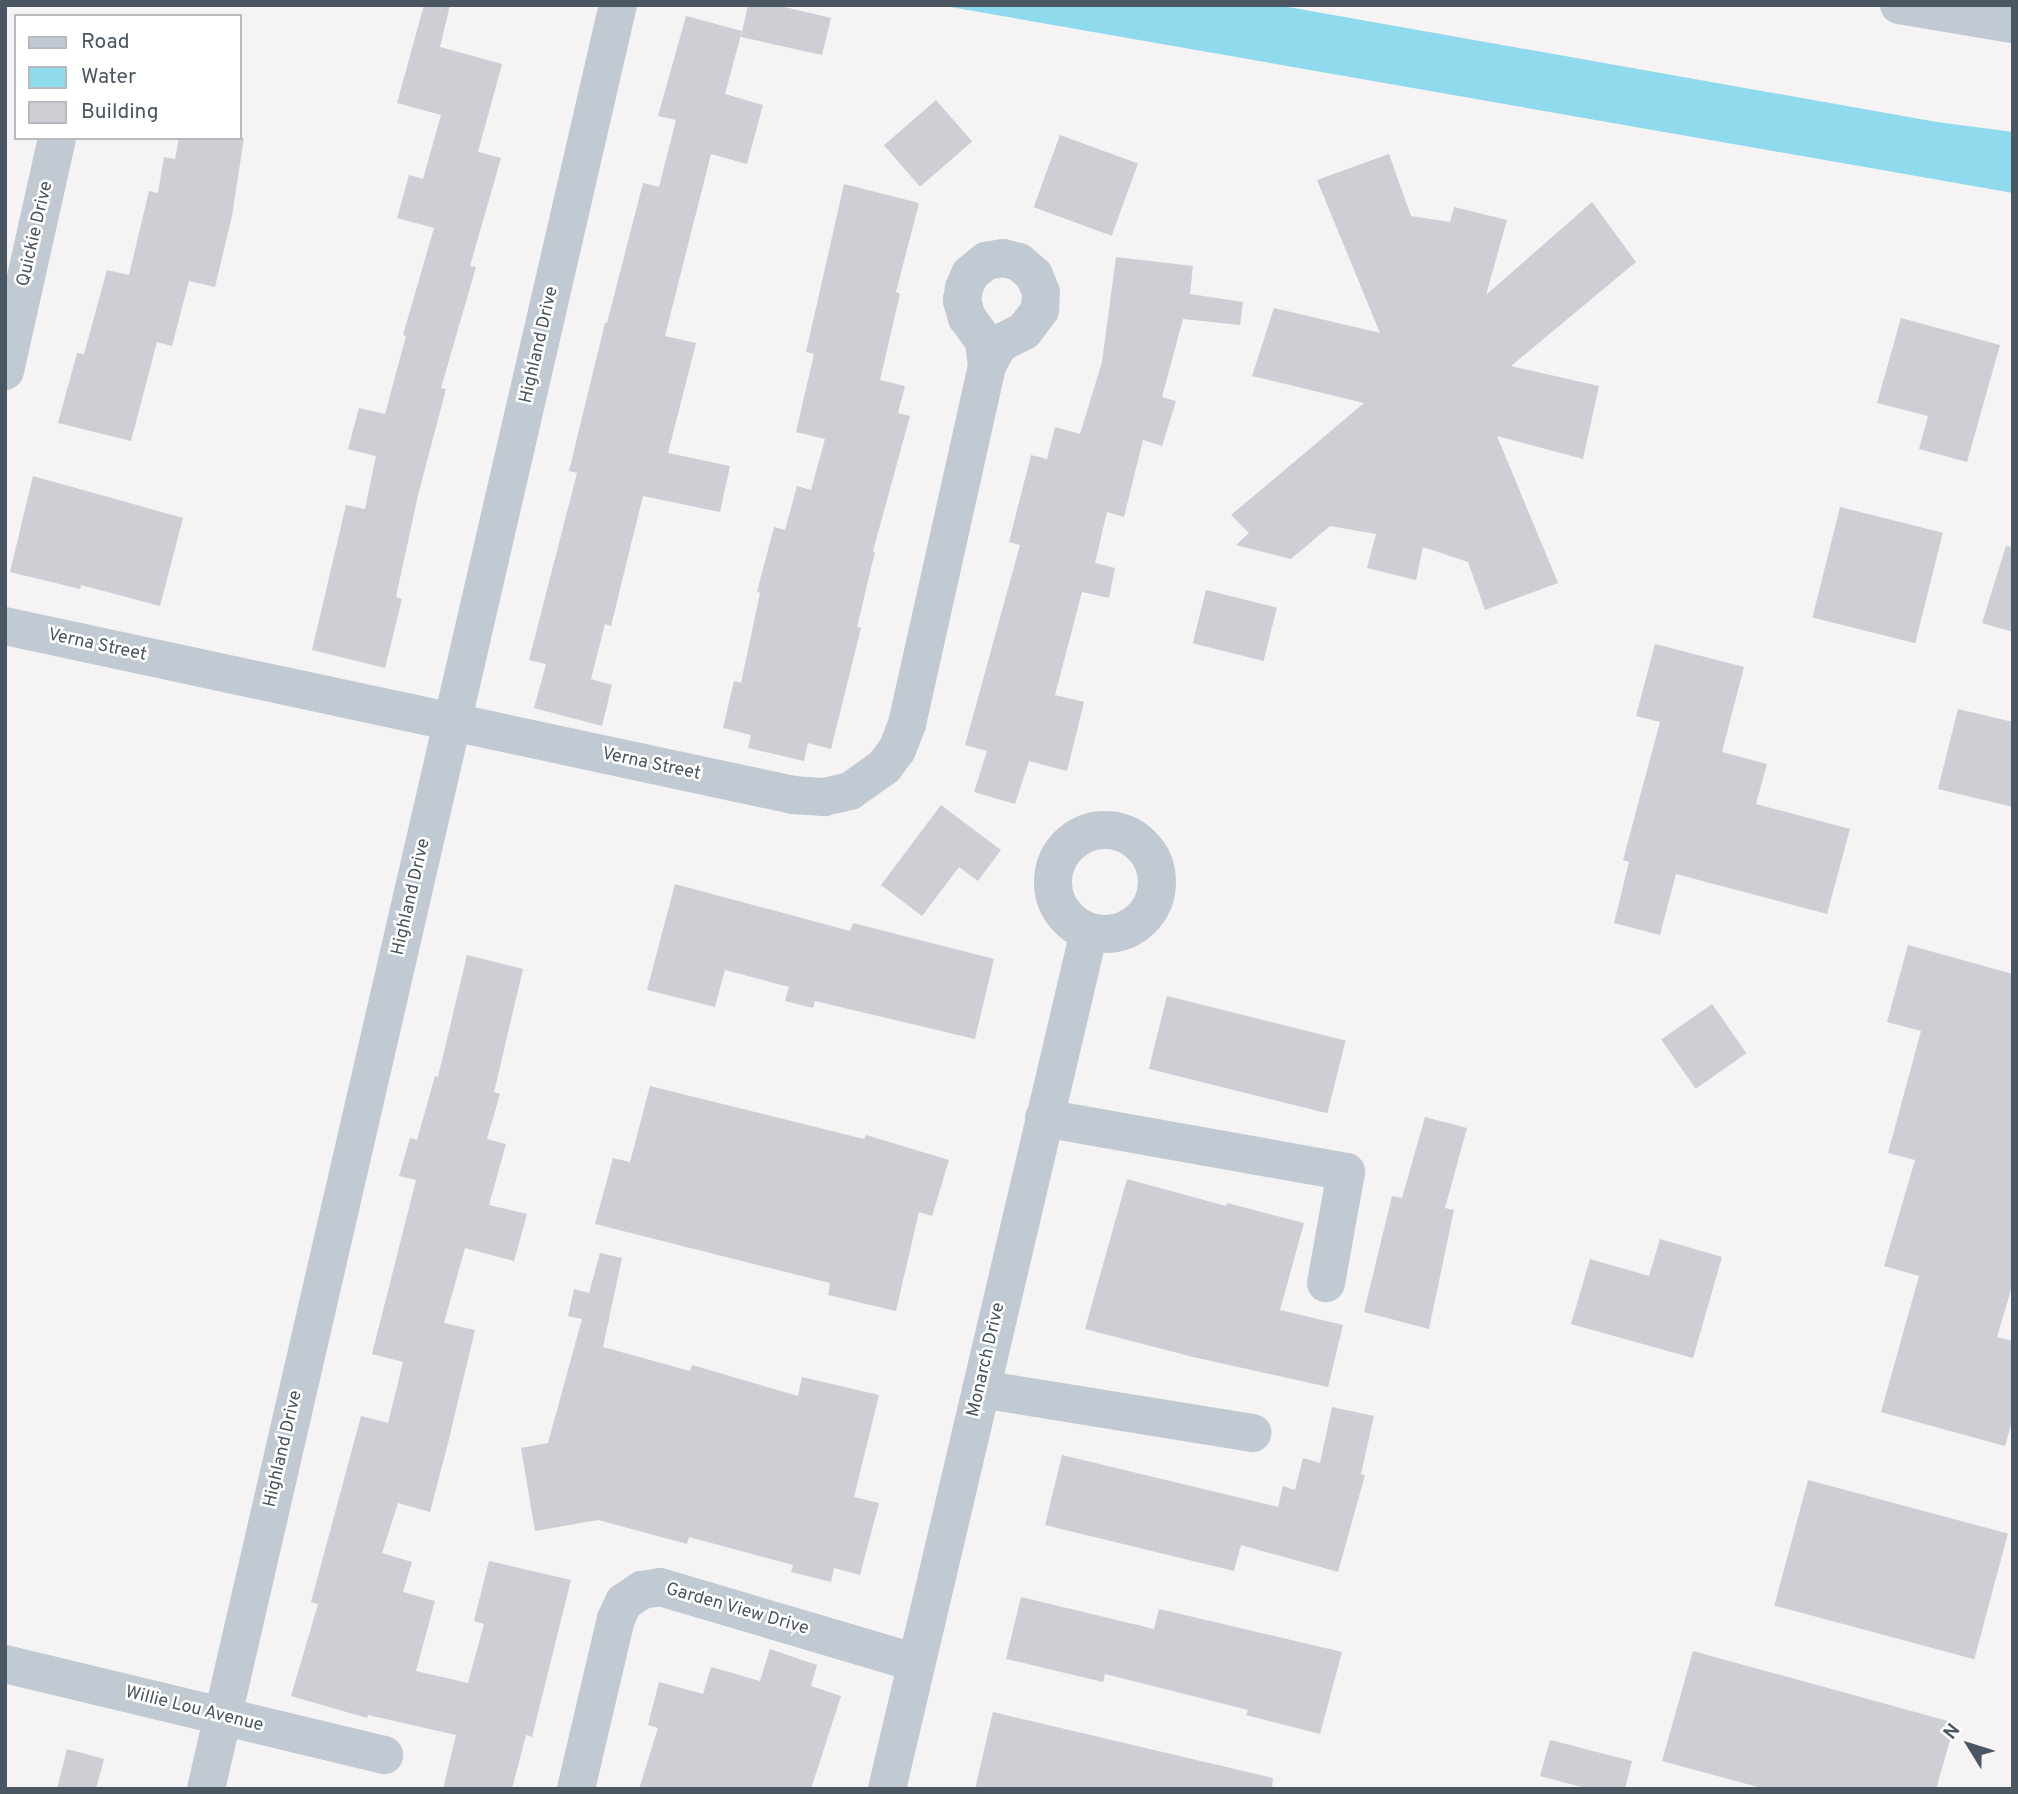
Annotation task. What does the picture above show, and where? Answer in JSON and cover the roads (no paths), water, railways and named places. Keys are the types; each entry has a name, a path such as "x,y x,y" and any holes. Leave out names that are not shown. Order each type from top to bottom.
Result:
{"street":[{"name":"Highland Drive","path":"206,1789 618,5"},
{"path":"1899,5 2013,24"},
{"name":"Quickie Drive","path":"5,371 57,140"},
{"name":"Verna Street","path":"5,626 793,795 824,797 865,783 884,767 897,750 907,724 987,366"},
{"name":"Monarch Drive","path":"887,1789 1089,932"},
{"path":"1044,1118 1346,1172 1326,1283"},
{"path":"981,1389 1252,1433"},
{"name":"Garden View Drive","path":"576,1789 616,1619 624,1602 642,1590 660,1587 916,1663"},
{"name":"Willie Lou Avenue","path":"5,1664 384,1755"}],"water":[{"path":"939,5 1277,5 1937,122 2013,132 2013,193"}]}
